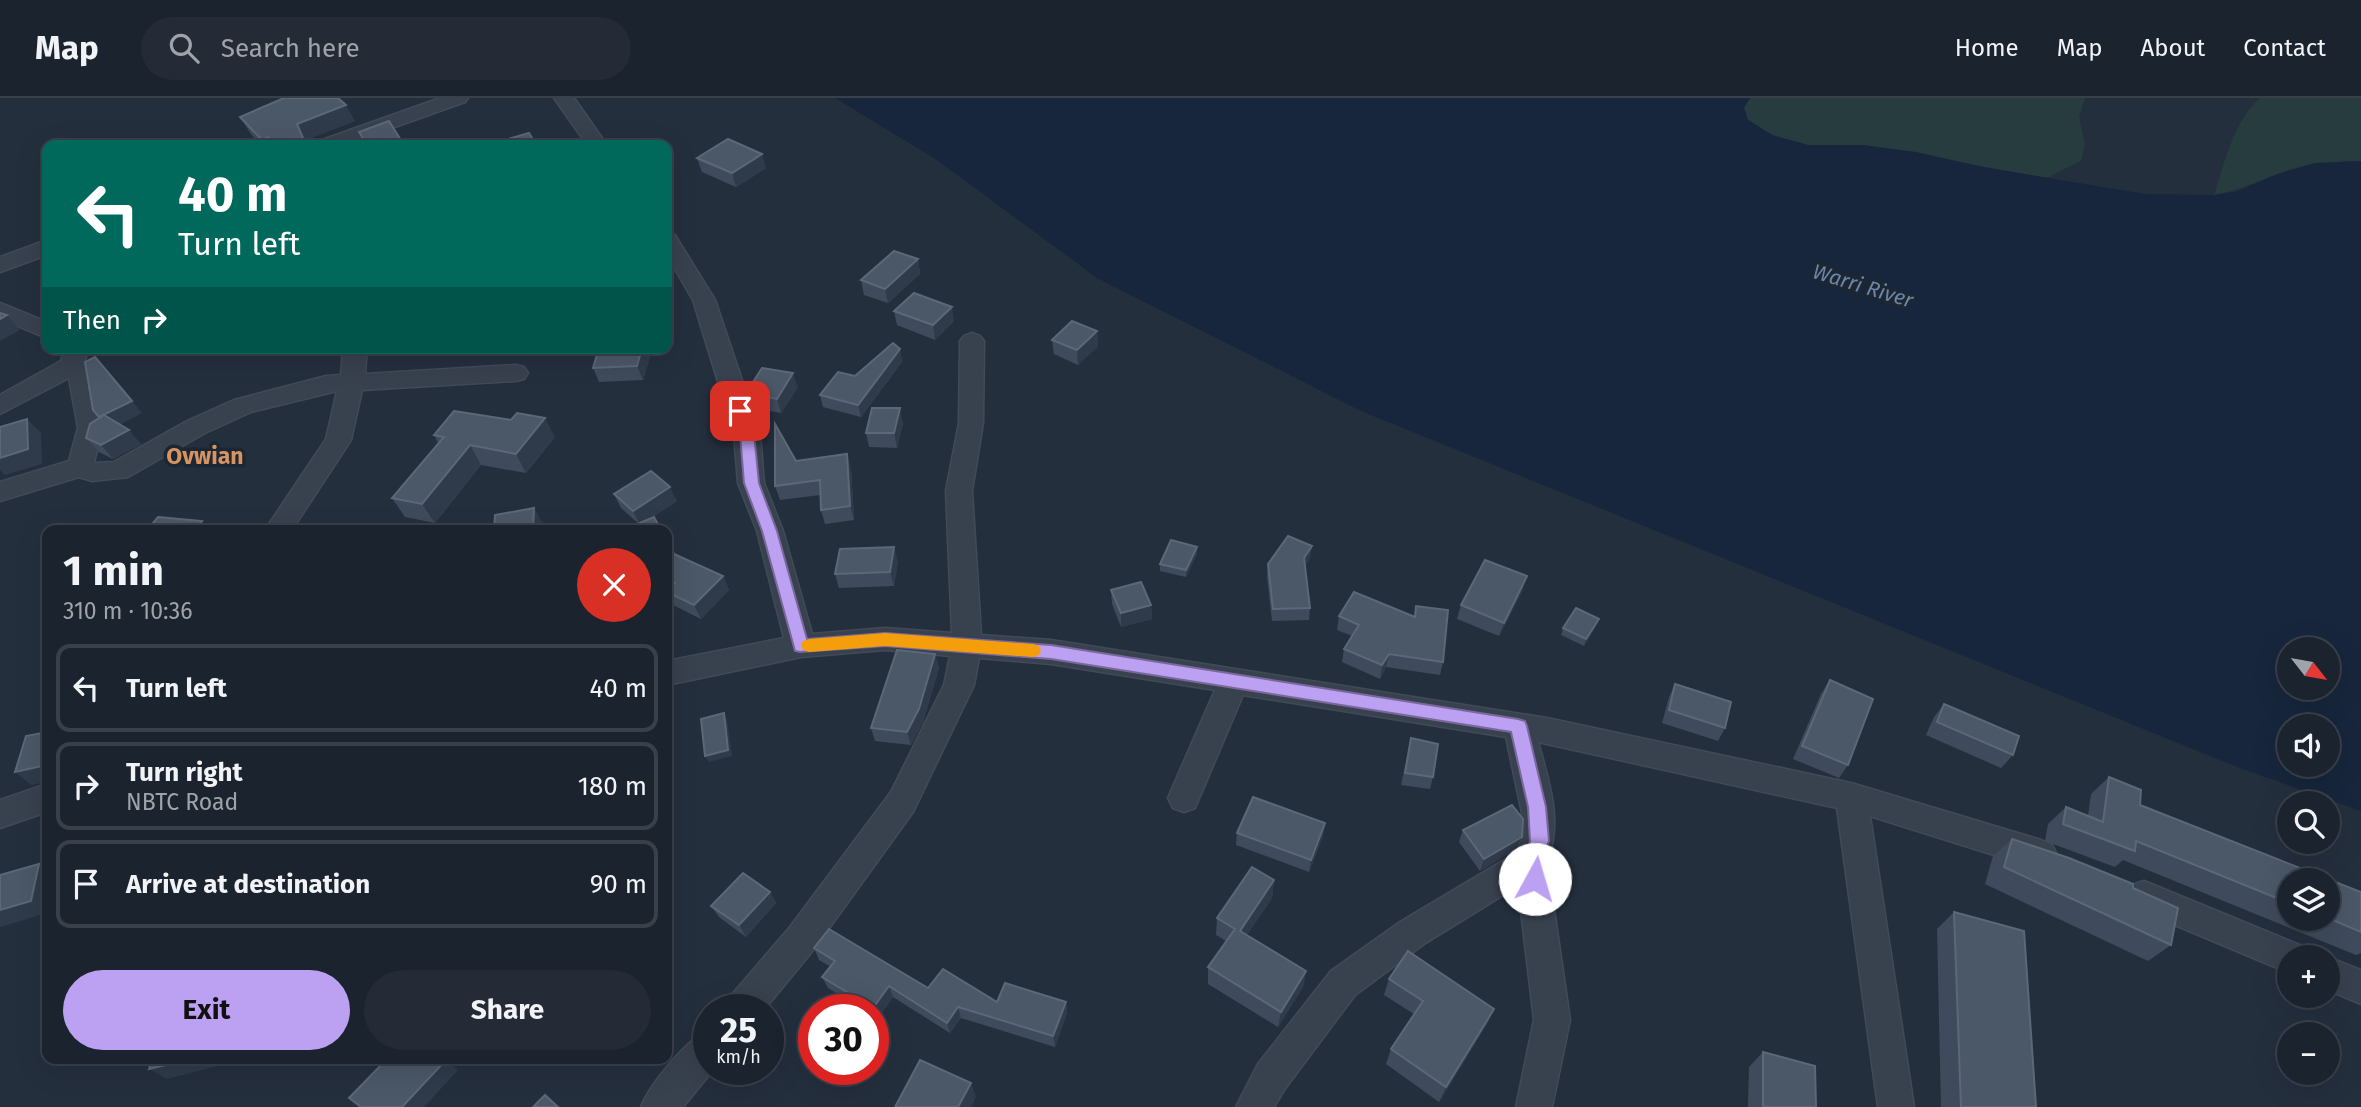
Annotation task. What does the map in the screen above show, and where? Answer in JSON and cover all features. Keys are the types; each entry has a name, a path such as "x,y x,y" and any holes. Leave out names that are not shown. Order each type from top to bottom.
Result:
{"street":[{"path":"340,140 458,98"},
{"path":"564,98 593,140"},
{"path":"672,247 704,300 747,434 751,483 770,531 800,646"},
{"path":"0,265 42,249"},
{"path":"0,310 42,329"},
{"path":"755,994 802,938 902,802 959,685 967,645 959,491 971,423 972,341"},
{"path":"281,525 338,440 352,381 354,354"},
{"path":"0,406 74,357 80,371 90,428 79,467"},
{"path":"0,492 79,467 92,472 119,471 196,428 243,407 326,384 516,373"},
{"path":"672,672 800,646 885,639 1051,652 1518,726 1851,797 2069,865"},
{"path":"1184,799 1234,681"},
{"path":"1518,726 1537,807 1539,841 1531,861 1552,1020 1534,1107"},
{"path":"1851,797 1896,1107"},
{"path":"0,814 42,800"},
{"path":"1254,1107 1271,1077 1342,984 1412,933 1531,861"},
{"path":"2115,884 2277,952"},
{"path":"2340,978 2361,988"},
{"path":"659,1107 693,1067"}],"green space":[{"path":"1750,98 2085,98 2079,116 2085,145 2081,161 2046,178 1863,145 1808,145 1772,135 1748,120 1744,108"},
{"path":"2260,98 2361,98 2361,161 2301,167 2214,195 2236,131"}],"water":[{"name":"Warri River","path":"835,98 1750,98 1744,108 1748,120 1772,135 1808,145 1863,145 1916,152 1983,167 2145,194 2214,195 2238,191 2280,173 2315,163 2361,161 2361,811 2340,804 2340,791 2305,791 2237,767 1361,411 1097,278 937,160"}],"building":[{"path":"284,98 338,98 346,105 297,124 304,140 270,140 268,137 262,140 240,117"},
{"path":"389,121 401,140 364,140 359,132"},
{"path":"529,133 533,140 505,140"},
{"path":"728,139 762,154 732,173 697,158"},
{"path":"894,251 918,259 885,289 861,280"},
{"path":"914,293 952,307 933,325 894,311"},
{"path":"1072,321 1097,331 1077,350 1052,340"},
{"path":"893,343 900,349 858,405 820,395 838,372 855,376"},
{"path":"597,354 640,354 637,366 593,368"},
{"path":"95,357 132,401 99,417 93,410 85,362"},
{"path":"762,368 793,373 777,399 749,394 748,390"},
{"path":"872,408 900,408 894,433 866,433"},
{"path":"454,411 511,420 517,413 545,418 516,454 470,445 422,504 392,498 444,437 434,435"},
{"path":"104,415 129,430 101,445 86,438 90,424"},
{"path":"27,419 28,449 0,458 0,427"},
{"path":"775,424 796,461 847,454 850,506 821,510 820,480 775,486"},
{"path":"651,471 670,487 633,511 614,494"},
{"path":"534,508 533,525 494,525 495,515"},
{"path":"158,517 202,521 199,525 151,525"},
{"path":"654,517 658,525 635,525"},
{"path":"1288,536 1312,546 1304,558 1310,608 1273,609 1268,564"},
{"path":"1171,540 1197,547 1186,570 1160,564"},
{"path":"894,547 890,572 835,574 840,549"},
{"path":"672,550 674,554 723,576 694,605 672,594 675,583 672,582"},
{"path":"1485,560 1527,576 1504,623 1461,605"},
{"path":"1141,582 1151,605 1121,613 1111,590"},
{"path":"1354,592 1415,617 1416,606 1448,610 1443,662 1389,654 1382,665 1344,649 1359,625 1339,616"},
{"path":"1576,608 1599,619 1586,639 1563,628"},
{"path":"897,650 935,654 919,709 907,732 871,728"},
{"path":"1830,680 1873,699 1848,765 1802,746"},
{"path":"1675,684 1731,702 1725,728 1669,710"},
{"path":"1944,704 2019,736 2013,755 1937,722"},
{"path":"724,713 728,750 705,756 701,719"},
{"path":"42,733 42,766 15,772 26,736"},
{"path":"1411,738 1438,744 1433,777 1405,773"},
{"path":"2109,777 2141,790 2140,805 2300,868 2277,868 2277,898 2136,841 2135,851 2063,824 2066,807 2103,822"},
{"path":"1253,797 1325,823 1311,860 1237,833"},
{"path":"1512,805 1523,819 1522,837 1484,859 1463,830"},
{"path":"2012,839 2133,884 2133,888 2178,908 2171,945 2004,867"},
{"path":"39,864 31,901 0,910 0,875"},
{"path":"1252,867 1274,880 1240,931 1306,971 1281,1012 1208,967 1235,929 1217,918"},
{"path":"743,873 770,892 739,925 711,906"},
{"path":"2340,884 2361,892 2361,932 2340,923"},
{"path":"1954,912 2024,931 2036,1107 1961,1107"},
{"path":"829,929 928,988 943,969 997,1002 1005,983 1066,1002 1053,1036 958,1007 947,1023 889,986 883,994 850,994 822,977 835,961 814,948"},
{"path":"1408,951 1494,1009 1446,1087 1391,1049 1423,1001 1389,979"},
{"path":"1763,1052 1815,1066 1816,1107 1763,1107"},
{"path":"920,1060 971,1083 958,1107 895,1107"},
{"path":"150,1064 170,1064 149,1069"},
{"path":"382,1064 442,1064 402,1107 361,1107 349,1098"},
{"path":"545,1095 558,1107 533,1107"}],"slow traffic":[{"path":"809,645 885,639 1033,651"}],"district":[{"name":"Ovwian","path":"205,456"}],"route":[{"path":"740,411 747,434 751,483 770,531 800,646 885,639 1051,652 1518,726 1537,807 1539,841 1537,852 1531,861 1535,879"}]}
